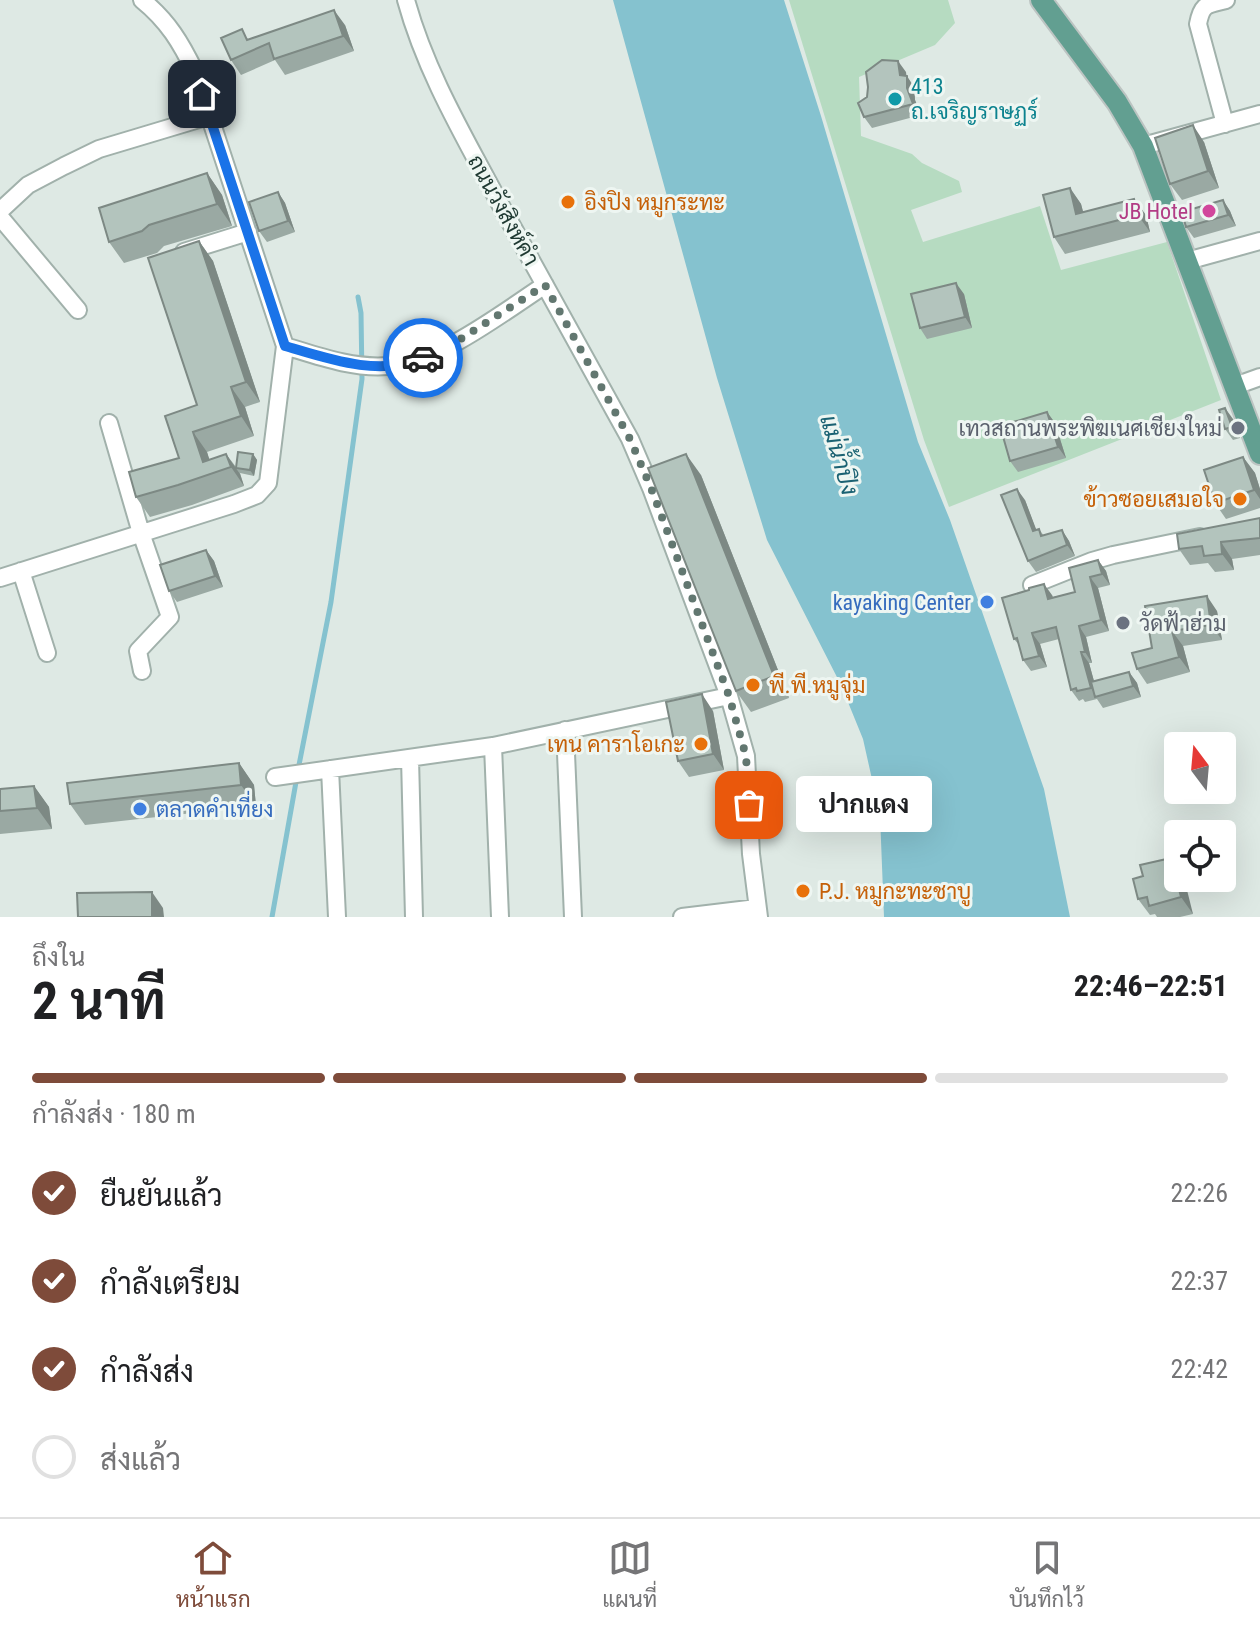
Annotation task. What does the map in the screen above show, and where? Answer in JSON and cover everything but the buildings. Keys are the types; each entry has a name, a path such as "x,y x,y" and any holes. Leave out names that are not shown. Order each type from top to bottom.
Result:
{"main road":[{"path":"1041,0 1117,102 1143,146 1260,454"}],"street":[{"path":"0,578 234,504 257,495 268,483 285,346 195,72 180,41 142,0"},
{"name":"ถนนวังสิงห์คำ","path":"406,0 412,24 460,130 630,439 651,488 729,696 746,756 751,854 758,913"},
{"path":"1225,124 1198,24 1204,6 1226,0"},
{"path":"1143,146 1260,114"},
{"path":"0,211 28,185 99,149 209,116"},
{"path":"0,217 78,310"},
{"path":"167,257 248,232"},
{"path":"1187,261 1260,241"},
{"path":"285,346 351,364 387,366 414,361 448,347 545,285"},
{"path":"1235,386 1260,377"},
{"path":"109,423 141,533 170,617 138,651 142,671"},
{"path":"1032,585 1113,555 1216,534"},
{"path":"21,571 47,653"},
{"path":"275,777 493,746 729,696"},
{"path":"565,730 573,917"},
{"path":"493,746 500,917"},
{"path":"410,758 414,917"},
{"path":"330,769 337,917"},
{"path":"682,917 758,913"}],"green space":[{"path":"789,0 948,0 955,23 935,45 859,77 861,136 912,154 922,163 959,181 962,192 911,210 923,242 1040,206 1061,270 1167,242 1221,400 949,507 924,440"}],"water":[{"name":"แม่น้ำปิง","path":"613,0 784,0 918,442 950,520 1044,789 1070,917 884,917 880,815 863,739 841,685 767,540 717,378"}],"waterway":[{"path":"299,765 331,602 362,379 358,297"},
{"path":"272,917 296,782"}],"way so far":[{"path":"423,358 448,347 545,285 630,439 651,488 729,696 746,756 749,805"}],"place":[{"name":"413 ถ.เจริญราษฏร์","path":"895,99"},
{"name":"อิงปิง หมูกระทะ","path":"568,202"},
{"name":"JB Hotel","path":"1209,211"},
{"name":"เทวสถานพระพิฆเนศเชียงใหม่","path":"1238,428"},
{"name":"ข้าวซอยเสมอใจ","path":"1240,499"},
{"name":"kayaking Center","path":"987,602"},
{"name":"วัดฟ้าฮ่าม","path":"1123,623"},
{"name":"พี.พี.หมูจุ่ม","path":"753,685"},
{"name":"เทน คาราโอเกะ","path":"701,744"},
{"name":"ปากแดง","path":"749,805"},
{"name":"ตลาดคำเที่ยง","path":"140,809"},
{"name":"P.J. หมูกะทะชาบู","path":"803,891"}],"route":[{"path":"202,94 285,346 351,364 387,366 423,358"}]}
